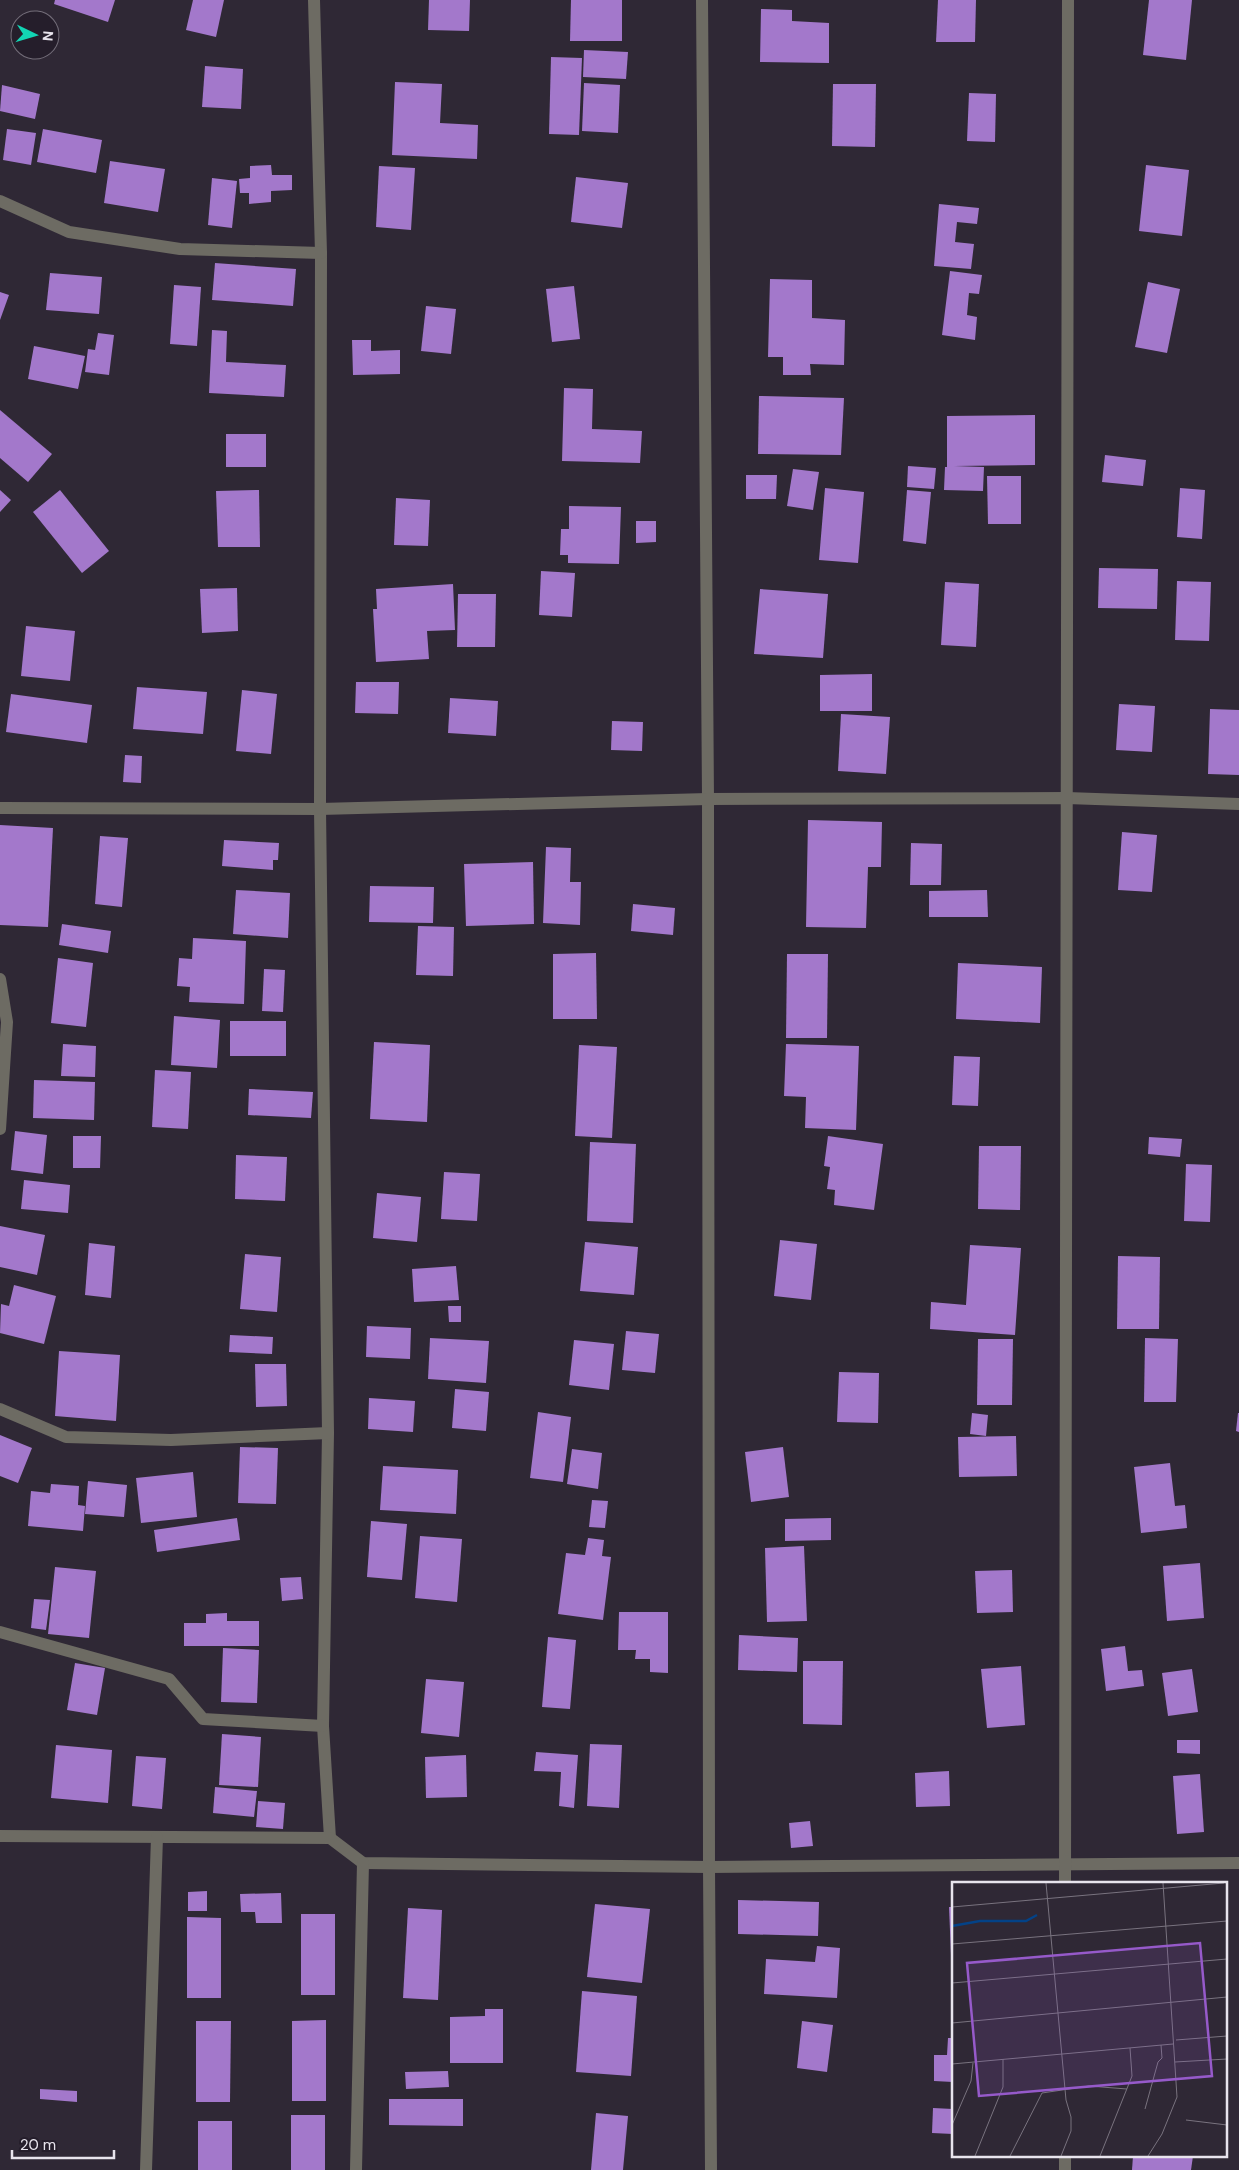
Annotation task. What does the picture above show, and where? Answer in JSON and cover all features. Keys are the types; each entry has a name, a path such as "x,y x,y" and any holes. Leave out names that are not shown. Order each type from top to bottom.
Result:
{"street":[{"path":"314,0 321,253 320,809 328,1433 323,1726 330,1838"},
{"path":"702,0 708,799 711,2170"},
{"path":"1065,1882 1068,0"},
{"path":"0,201 69,232 180,249 321,253"},
{"path":"0,808 320,809 708,799 1067,798 1239,804"},
{"path":"0,979 7,1022 0,1129"},
{"path":"0,1409 66,1437 171,1440 328,1433"},
{"path":"0,1632 169,1679 203,1719 323,1726"},
{"path":"0,1836 330,1838 363,1863 709,1867 1239,1863"},
{"path":"146,2170 157,1837"},
{"path":"356,2170 363,1863"}],"building":[{"path":"55,0 115,0 108,22 54,4"},
{"path":"193,0 224,0 216,37 186,30"},
{"path":"429,0 470,0 469,31 428,30"},
{"path":"571,0 622,0 622,41 570,41"},
{"path":"938,0 976,0 975,42 936,42"},
{"path":"1149,0 1192,0 1186,60 1143,55"},
{"path":"761,9 792,10 792,21 829,23 829,63 760,62"},
{"path":"584,50 628,52 626,79 583,77"},
{"path":"551,57 582,58 579,135 549,134"},
{"path":"205,66 243,69 241,109 202,107"},
{"path":"395,82 442,84 440,123 478,125 477,159 392,155"},
{"path":"584,83 620,85 618,133 582,131"},
{"path":"833,84 876,84 875,147 832,146"},
{"path":"2,85 40,94 35,119 0,111"},
{"path":"969,93 996,94 995,142 967,141"},
{"path":"7,129 36,133 31,165 3,160"},
{"path":"43,129 102,140 96,173 37,162"},
{"path":"110,161 165,169 158,212 104,203"},
{"path":"271,165 272,175 292,175 292,190 271,191 271,202 249,204 249,193 240,193 239,179 250,178 250,166"},
{"path":"1146,165 1189,170 1182,236 1139,231"},
{"path":"379,166 415,168 411,230 376,227"},
{"path":"576,177 628,183 622,228 571,222"},
{"path":"212,178 237,181 232,228 208,225"},
{"path":"939,204 979,208 977,224 957,222 955,242 974,244 971,269 934,266"},
{"path":"215,263 296,269 293,306 212,300"},
{"path":"950,271 982,275 979,294 969,293 967,315 977,317 975,340 942,335"},
{"path":"50,273 102,277 99,314 46,310"},
{"path":"770,279 812,280 812,318 845,320 844,365 810,364 811,375 783,375 783,357 768,357"},
{"path":"1148,282 1180,289 1167,353 1135,347"},
{"path":"174,285 201,287 197,346 170,344"},
{"path":"574,286 580,339 552,342 546,289"},
{"path":"0,292 9,295 0,320"},
{"path":"426,306 456,309 451,354 421,351"},
{"path":"212,330 227,331 226,362 286,365 284,397 209,393"},
{"path":"98,333 114,335 109,375 85,372 88,349 95,350"},
{"path":"352,340 371,340 371,351 400,350 400,374 353,375"},
{"path":"34,346 85,356 78,389 28,379"},
{"path":"564,388 593,389 592,429 642,431 640,463 562,461"},
{"path":"759,396 844,398 841,455 758,454"},
{"path":"0,410 52,454 28,482 0,458"},
{"path":"1035,415 1035,465 954,466 984,467 983,491 944,490 945,467 947,467 947,416"},
{"path":"226,434 266,434 266,467 226,467"},
{"path":"1105,455 1146,460 1143,486 1102,482"},
{"path":"908,466 936,468 934,489 907,487"},
{"path":"793,469 819,472 813,510 787,506"},
{"path":"746,475 777,475 776,499 746,499"},
{"path":"987,476 1021,476 1021,524 988,524"},
{"path":"825,488 864,492 858,563 819,560"},
{"path":"1180,488 1205,490 1202,539 1177,537"},
{"path":"0,490 11,500 0,512"},
{"path":"60,490 109,551 82,573 33,512"},
{"path":"259,490 260,547 218,547 216,491"},
{"path":"907,490 931,492 926,544 903,541"},
{"path":"396,498 430,500 428,546 394,545"},
{"path":"569,506 621,507 619,564 568,563 568,555 560,555 561,529 569,529"},
{"path":"636,521 656,521 656,542 636,543"},
{"path":"1099,568 1158,569 1157,609 1098,608"},
{"path":"541,571 575,573 572,617 539,615"},
{"path":"1177,581 1211,582 1209,641 1175,640"},
{"path":"945,582 979,584 976,647 941,645"},
{"path":"453,584 455,630 427,631 429,659 376,662 373,609 377,609 376,589"},
{"path":"237,588 238,631 202,633 200,589"},
{"path":"760,589 828,594 823,658 754,654"},
{"path":"458,594 496,594 495,647 457,647"},
{"path":"26,626 75,631 70,681 21,676"},
{"path":"872,674 872,711 820,711 820,675"},
{"path":"356,682 399,682 398,714 355,713"},
{"path":"137,687 207,692 203,734 133,729"},
{"path":"242,690 277,694 271,754 236,751"},
{"path":"11,694 92,705 87,743 6,732"},
{"path":"450,698 498,701 496,736 448,733"},
{"path":"1119,704 1155,706 1152,752 1116,750"},
{"path":"1210,709 1239,710 1239,775 1208,774"},
{"path":"841,714 890,717 886,774 838,771"},
{"path":"612,721 643,722 642,751 611,750"},
{"path":"125,755 142,756 141,783 123,782"},
{"path":"808,820 882,822 881,867 868,867 866,928 806,927"},
{"path":"0,825 53,828 48,927 0,925"},
{"path":"1122,832 1157,835 1152,892 1118,890"},
{"path":"100,836 128,838 122,907 95,904"},
{"path":"224,840 279,843 278,860 273,860 273,870 222,866"},
{"path":"911,843 942,844 941,885 910,885"},
{"path":"546,847 571,848 570,882 581,882 580,925 543,923"},
{"path":"533,862 534,924 466,926 464,864"},
{"path":"370,886 434,887 433,923 369,922"},
{"path":"236,890 290,893 288,938 233,934"},
{"path":"987,890 988,917 929,917 929,891"},
{"path":"633,904 675,908 673,935 631,931"},
{"path":"62,924 111,931 108,953 59,945"},
{"path":"418,926 454,927 453,976 416,975"},
{"path":"193,938 246,941 244,1004 189,1002 190,987 177,986 179,958 192,959"},
{"path":"596,953 597,1019 553,1019 553,954"},
{"path":"787,954 828,954 827,1038 786,1038"},
{"path":"58,958 93,963 86,1027 51,1023"},
{"path":"958,963 1042,967 1040,1023 956,1019"},
{"path":"264,969 285,970 283,1012 262,1011"},
{"path":"174,1016 220,1020 217,1068 171,1065"},
{"path":"230,1021 286,1021 286,1056 230,1056"},
{"path":"374,1042 430,1045 427,1122 370,1119"},
{"path":"63,1044 96,1046 95,1077 61,1076"},
{"path":"786,1044 859,1046 856,1130 805,1128 806,1097 784,1096"},
{"path":"579,1045 617,1047 612,1138 575,1136"},
{"path":"954,1056 980,1057 978,1106 952,1105"},
{"path":"155,1070 191,1072 188,1129 152,1127"},
{"path":"34,1080 95,1082 94,1120 33,1118"},
{"path":"249,1089 313,1092 311,1118 248,1115"},
{"path":"15,1131 47,1135 43,1174 11,1170"},
{"path":"73,1136 101,1136 100,1168 73,1168"},
{"path":"828,1136 883,1144 874,1210 834,1205 835,1190 827,1189 830,1167 824,1166"},
{"path":"1149,1137 1182,1139 1180,1157 1148,1154"},
{"path":"590,1142 636,1144 633,1223 587,1221"},
{"path":"979,1146 1021,1146 1020,1210 978,1209"},
{"path":"236,1155 287,1157 285,1201 235,1199"},
{"path":"1186,1164 1212,1165 1210,1222 1184,1221"},
{"path":"444,1172 480,1174 477,1221 441,1219"},
{"path":"24,1180 70,1185 68,1213 21,1209"},
{"path":"377,1193 421,1197 417,1242 373,1238"},
{"path":"0,1226 45,1235 37,1275 0,1267"},
{"path":"780,1240 817,1244 811,1300 774,1296"},
{"path":"585,1242 638,1247 634,1295 580,1291"},
{"path":"89,1243 115,1246 111,1298 85,1295"},
{"path":"970,1245 1021,1248 1015,1335 930,1329 931,1302 966,1305"},
{"path":"245,1254 281,1257 277,1312 240,1309"},
{"path":"1118,1256 1160,1257 1159,1329 1117,1329"},
{"path":"456,1266 459,1300 414,1302 412,1269"},
{"path":"14,1285 56,1296 44,1344 0,1333 1,1304 9,1306"},
{"path":"448,1306 461,1306 461,1322 449,1322"},
{"path":"367,1326 411,1328 410,1359 366,1357"},
{"path":"626,1331 659,1334 655,1373 622,1370"},
{"path":"230,1335 273,1337 272,1354 229,1352"},
{"path":"430,1338 489,1341 486,1383 428,1379"},
{"path":"1145,1338 1178,1339 1176,1402 1144,1402"},
{"path":"978,1339 1013,1339 1012,1405 977,1405"},
{"path":"574,1340 614,1344 609,1390 569,1385"},
{"path":"59,1351 120,1355 116,1421 55,1416"},
{"path":"255,1364 286,1364 287,1406 256,1407"},
{"path":"839,1372 879,1373 878,1423 837,1422"},
{"path":"455,1389 489,1392 486,1431 452,1428"},
{"path":"369,1398 415,1401 413,1432 368,1429"},
{"path":"538,1412 571,1417 563,1482 530,1478"},
{"path":"972,1413 988,1415 986,1436 970,1434"},
{"path":"1239,1413 1239,1432 1236,1431"},
{"path":"0,1435 32,1448 18,1483 0,1476"},
{"path":"1016,1436 1017,1476 959,1477 958,1437"},
{"path":"240,1447 278,1448 276,1504 238,1503"},
{"path":"783,1447 789,1497 751,1502 745,1452"},
{"path":"572,1449 602,1453 598,1489 567,1484"},
{"path":"1170,1463 1175,1506 1185,1505 1187,1528 1141,1533 1134,1467"},
{"path":"383,1466 458,1470 456,1514 380,1510"},
{"path":"193,1472 197,1517 141,1523 136,1478"},
{"path":"88,1481 127,1485 124,1517 85,1514"},
{"path":"51,1484 79,1486 78,1505 85,1506 83,1531 28,1526 31,1491 50,1493"},
{"path":"592,1500 608,1501 605,1528 589,1527"},
{"path":"237,1518 240,1540 157,1552 154,1530"},
{"path":"831,1518 831,1540 785,1541 785,1519"},
{"path":"371,1521 407,1524 402,1580 367,1577"},
{"path":"420,1536 462,1539 457,1602 415,1598"},
{"path":"588,1538 604,1540 602,1556 611,1557 603,1620 558,1614 566,1553 585,1555"},
{"path":"804,1546 807,1621 767,1622 765,1548"},
{"path":"1200,1563 1204,1618 1167,1621 1163,1566"},
{"path":"55,1567 96,1571 89,1638 48,1634"},
{"path":"1012,1570 1013,1612 977,1613 975,1571"},
{"path":"301,1577 303,1599 282,1601 280,1578"},
{"path":"34,1599 50,1600 46,1630 31,1628"},
{"path":"619,1612 668,1612 668,1673 650,1672 650,1659 635,1659 636,1650 618,1650"},
{"path":"227,1613 227,1621 259,1621 259,1646 184,1646 184,1623 206,1623 206,1614"},
{"path":"739,1635 798,1638 797,1672 738,1670"},
{"path":"548,1637 576,1640 570,1709 542,1707"},
{"path":"1125,1646 1128,1671 1142,1670 1144,1686 1106,1691 1101,1649"},
{"path":"223,1648 259,1650 257,1703 221,1702"},
{"path":"803,1661 843,1661 842,1725 803,1724"},
{"path":"75,1663 105,1668 97,1715 67,1710"},
{"path":"1021,1666 1025,1725 987,1728 981,1669"},
{"path":"1192,1669 1198,1712 1168,1716 1162,1673"},
{"path":"426,1679 464,1682 459,1737 421,1733"},
{"path":"222,1734 261,1737 258,1787 219,1785"},
{"path":"1177,1740 1200,1740 1200,1754 1177,1753"},
{"path":"590,1744 622,1745 619,1808 587,1806"},
{"path":"56,1745 112,1750 108,1803 51,1798"},
{"path":"536,1752 578,1755 574,1808 559,1806 561,1772 534,1771"},
{"path":"466,1755 467,1797 426,1798 425,1757"},
{"path":"136,1756 166,1758 162,1809 132,1806"},
{"path":"949,1771 950,1806 916,1807 915,1773"},
{"path":"1200,1774 1204,1832 1177,1834 1173,1776"},
{"path":"215,1787 257,1791 254,1817 213,1813"},
{"path":"258,1801 285,1803 283,1829 256,1827"},
{"path":"810,1821 813,1846 791,1848 789,1823"},
{"path":"207,1891 207,1911 188,1911 188,1892"},
{"path":"281,1893 282,1923 256,1923 255,1912 241,1912 240,1894"},
{"path":"738,1900 819,1902 818,1936 738,1934"},
{"path":"595,1904 650,1909 642,1983 587,1977"},
{"path":"949,1907 952,1907 951,1955"},
{"path":"408,1908 442,1910 438,2000 403,1998"},
{"path":"301,1914 335,1914 335,1995 301,1995"},
{"path":"187,1917 221,1918 221,1998 187,1998"},
{"path":"817,1946 840,1948 837,1998 764,1994 766,1959 815,1962"},
{"path":"582,1991 637,1996 631,2076 576,2072"},
{"path":"485,2009 503,2009 503,2063 450,2063 450,2017 485,2016"},
{"path":"326,2020 326,2101 292,2101 292,2021"},
{"path":"196,2021 231,2021 230,2102 196,2102"},
{"path":"802,2021 833,2025 827,2072 797,2068"},
{"path":"948,2038 952,2038 952,2082 934,2081 934,2055 947,2055"},
{"path":"448,2071 449,2087 406,2089 405,2072"},
{"path":"40,2089 77,2091 77,2102 40,2099"},
{"path":"389,2099 463,2099 463,2126 389,2125"},
{"path":"933,2108 952,2109 952,2134 932,2133"},
{"path":"596,2113 628,2116 623,2170 591,2170"},
{"path":"291,2115 325,2115 325,2170 291,2170"},
{"path":"198,2121 232,2121 232,2170 198,2170"},
{"path":"1133,2158 1193,2158 1191,2170 1132,2170"}]}
